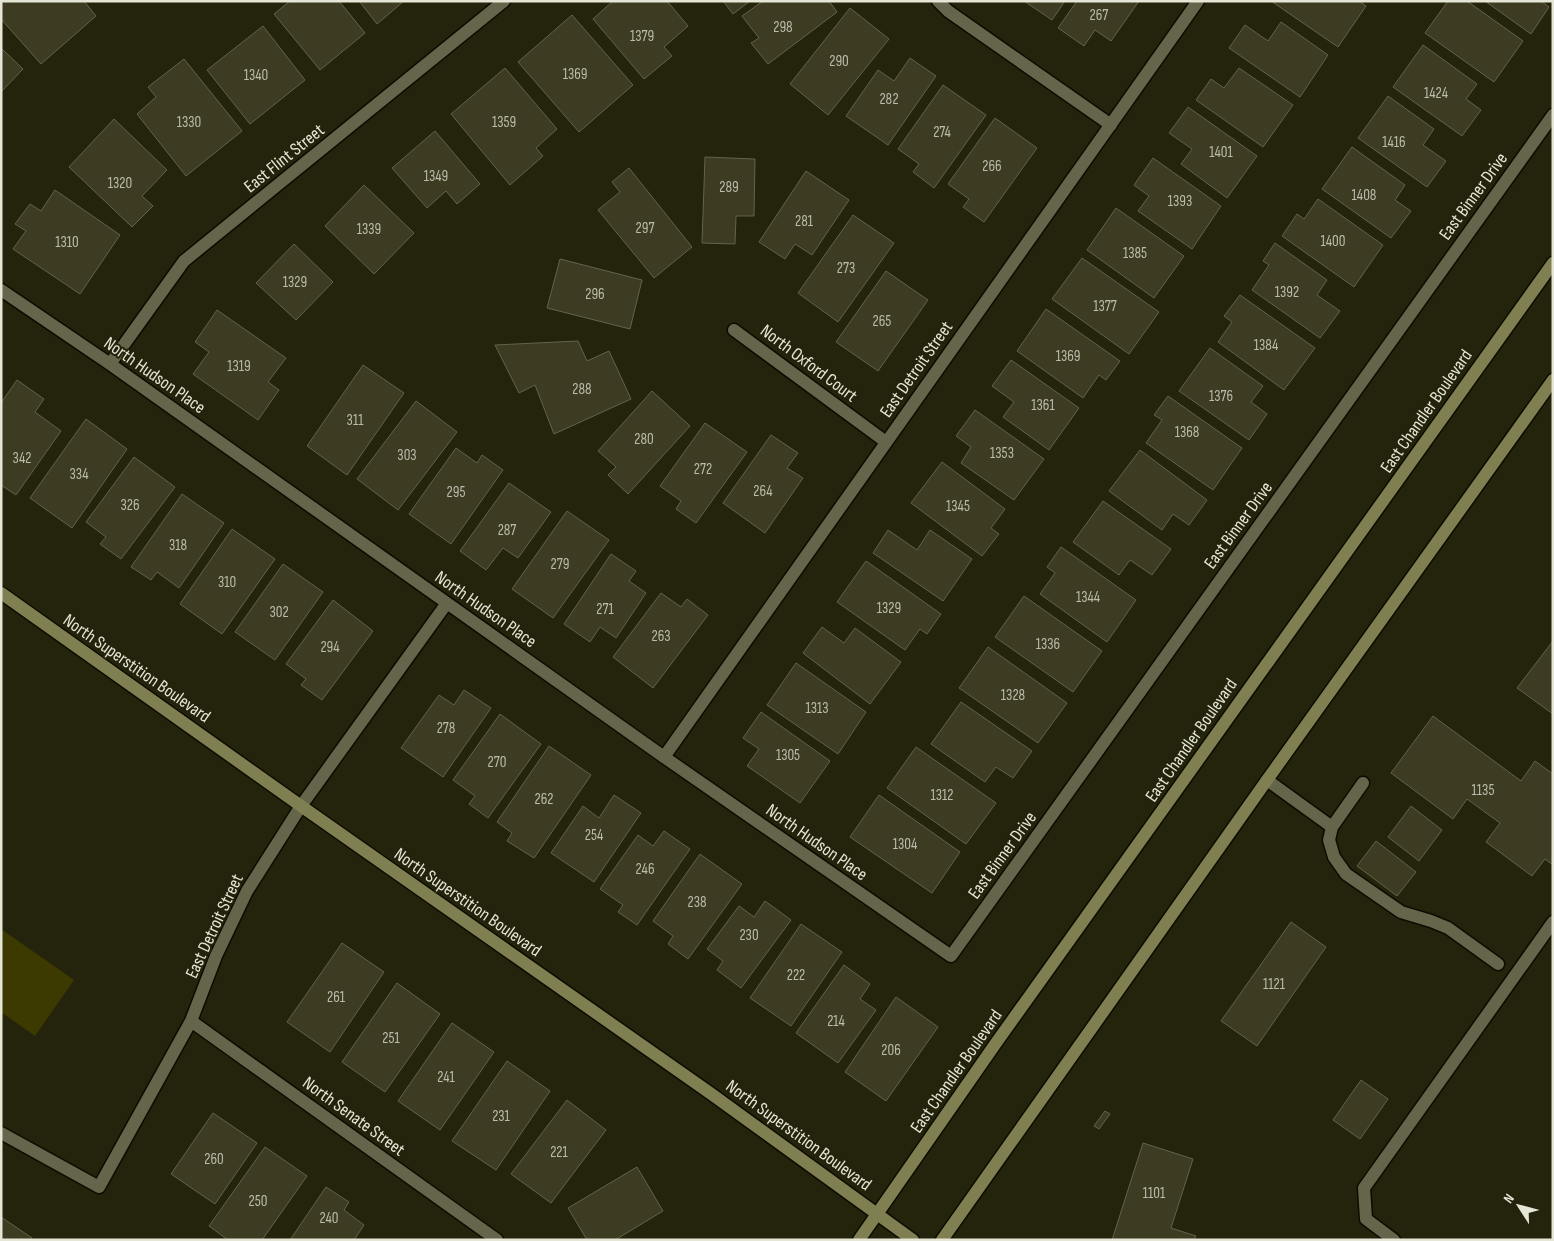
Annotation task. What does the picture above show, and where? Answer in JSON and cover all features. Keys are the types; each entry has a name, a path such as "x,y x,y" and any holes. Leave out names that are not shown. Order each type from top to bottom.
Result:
{"main road":[{"name":"East Chandler Boulevard","path":"859,1240 1013,1019 1553,262"},
{"path":"942,1240 1553,380"},
{"name":"North Superstition Boulevard","path":"1,593 710,1093 913,1240"}],"street":[{"name":"East Flint Street","path":"110,364 184,261 504,1"},
{"path":"938,1 948,11 1110,125"},
{"name":"East Detroit Street","path":"664,758 1198,1"},
{"name":"East Binner Drive","path":"951,956 1553,115"},
{"name":"North Hudson Place","path":"1,290 110,364 664,758 951,956"},
{"name":"North Oxford Court","path":"734,330 886,442"},
{"name":"East Detroit Street","path":"1,1132 99,1187 190,1021 216,956 248,891 301,806 447,603"},
{"path":"1267,780 1332,827"},
{"path":"1363,783 1332,827 1329,840 1334,857 1346,874 1401,912 1448,928 1498,964"},
{"path":"1394,1240 1366,1219 1364,1188 1553,922"},
{"name":"North Senate Street","path":"190,1021 497,1240"}],"shaded area":[{"path":"1,929 74,980 35,1036 1,1012"}],"building":[{"path":"1,1 84,1 96,16 41,64 1,19"},
{"path":"290,1 339,1 365,33 320,70 274,14"},
{"path":"359,1 404,1 377,24"},
{"path":"613,1 667,1 688,26 664,47 672,56 644,79 593,19"},
{"path":"723,1 750,1 733,14"},
{"path":"763,1 829,1 837,12 768,64 751,43 759,38 742,16"},
{"path":"1024,1 1065,1 1052,20"},
{"path":"1077,1 1139,1 1111,41 1095,30 1084,46 1058,28"},
{"path":"1271,1 1359,1 1366,6 1338,47"},
{"path":"1448,1 1467,1 1523,41 1494,82 1425,33"},
{"path":"1485,1 1541,1 1549,7 1531,34"},
{"path":"850,8 889,39 828,115 790,84"},
{"path":"572,15 633,85 579,132 518,62"},
{"path":"1281,22 1328,55 1300,97 1229,48 1245,25 1268,41"},
{"path":"263,26 305,80 250,124 207,70"},
{"path":"1423,45 1477,84 1466,99 1481,110 1462,136 1393,87"},
{"path":"1,48 23,69 2,91 1,90"},
{"path":"910,58 936,76 888,145 846,116 878,70 894,81"},
{"path":"184,59 242,131 186,176 137,114 156,97 148,87"},
{"path":"505,68 557,129 536,148 543,156 510,185 451,114"},
{"path":"1239,68 1293,105 1263,147 1196,100 1211,79 1224,88"},
{"path":"943,85 986,115 934,188 913,172 919,164 898,149"},
{"path":"1388,96 1434,129 1423,145 1446,161 1427,187 1358,138"},
{"path":"1188,107 1257,156 1227,198 1181,164 1192,149 1169,133"},
{"path":"995,118 1037,148 984,222 963,207 969,199 948,184"},
{"path":"114,119 167,170 142,196 153,206 132,227 69,167"},
{"path":"435,131 480,184 457,204 446,191 427,208 392,168"},
{"path":"1352,147 1405,185 1395,200 1411,211 1391,238 1322,189"},
{"path":"705,157 755,159 754,216 736,216 735,244 702,243"},
{"path":"1153,158 1221,206 1192,249 1138,211 1149,196 1134,185"},
{"path":"629,168 692,247 654,278 598,210 620,192 612,182"},
{"path":"806,171 849,200 812,255 795,244 785,259 759,242"},
{"path":"364,185 414,233 374,274 325,226"},
{"path":"55,190 120,235 80,294 13,249 26,231 15,224 30,204 41,211"},
{"path":"1318,199 1383,245 1354,287 1282,236 1297,214 1304,219"},
{"path":"1116,208 1184,256 1154,298 1087,250"},
{"path":"853,215 894,243 838,322 798,293"},
{"path":"1275,243 1327,280 1317,295 1340,311 1320,338 1252,290 1269,265 1263,261"},
{"path":"294,244 333,282 296,320 256,283"},
{"path":"1082,258 1159,312 1129,354 1052,299"},
{"path":"560,259 642,280 630,329 547,308"},
{"path":"886,271 928,300 878,371 836,342"},
{"path":"1240,295 1315,348 1284,390 1218,342 1232,322 1224,316"},
{"path":"1046,309 1120,361 1106,380 1099,375 1083,398 1017,351"},
{"path":"217,310 286,358 268,382 279,390 258,420 193,374 209,352 195,342"},
{"path":"578,341 587,361 609,351 631,399 554,434 535,385 519,393 495,345"},
{"path":"1210,348 1263,386 1251,402 1267,414 1249,440 1179,391"},
{"path":"1011,360 1079,408 1049,450 1003,417 1014,402 992,386"},
{"path":"363,365 404,393 347,475 307,446"},
{"path":"17,380 44,399 35,412 61,431 16,495 1,485 1,403"},
{"path":"652,391 690,426 628,494 608,475 616,467 598,451"},
{"path":"1168,396 1242,448 1213,490 1146,443 1162,420 1154,415"},
{"path":"416,401 457,432 398,510 357,479"},
{"path":"975,410 1044,459 1014,500 961,463 971,447 956,436"},
{"path":"86,419 127,449 72,528 30,498"},
{"path":"705,423 747,452 696,523 676,509 681,501 660,486"},
{"path":"771,435 798,453 787,468 803,478 765,533 723,503"},
{"path":"456,448 477,463 482,455 503,470 451,544 409,514"},
{"path":"1140,450 1207,500 1189,525 1173,514 1162,530 1109,491"},
{"path":"134,457 175,487 121,559 100,544 106,537 86,522"},
{"path":"942,462 1005,509 991,528 999,534 982,556 911,503"},
{"path":"509,483 551,512 518,558 503,548 486,570 460,551"},
{"path":"182,494 224,523 179,588 157,572 151,580 131,567"},
{"path":"1103,501 1171,549 1152,575 1130,560 1119,575 1073,542"},
{"path":"567,511 609,540 553,618 512,589"},
{"path":"232,529 275,559 222,634 180,604"},
{"path":"888,530 917,550 930,530 972,559 943,601 873,553"},
{"path":"1061,547 1136,600 1107,642 1040,594 1055,573 1047,567"},
{"path":"611,554 636,571 629,581 646,593 616,638 600,627 590,642 564,624"},
{"path":"866,561 941,614 927,634 920,629 905,650 837,602"},
{"path":"283,564 323,592 275,660 235,632"},
{"path":"661,593 681,607 687,599 708,615 653,688 613,657"},
{"path":"1024,596 1102,651 1073,692 995,637"},
{"path":"333,600 373,631 322,700 301,685 306,679 286,664"},
{"path":"822,627 844,643 855,628 901,662 870,704 803,653"},
{"path":"1553,641 1553,714 1517,688"},
{"path":"988,647 1067,703 1038,743 959,688"},
{"path":"796,663 866,712 838,754 767,705"},
{"path":"464,690 491,708 443,777 401,748 439,695 454,705"},
{"path":"961,702 1032,751 1013,778 996,767 985,782 931,744"},
{"path":"761,712 830,761 800,803 747,766 759,749 743,738"},
{"path":"500,714 541,744 488,818 469,804 475,796 453,780"},
{"path":"1433,716 1521,781 1535,761 1553,774 1553,865 1545,859 1532,876 1486,842 1500,823 1467,799 1453,819 1391,773"},
{"path":"549,746 591,775 534,858 507,841 512,833 497,822"},
{"path":"916,747 996,803 966,844 887,788"},
{"path":"614,795 641,813 594,882 551,853 583,806 599,818"},
{"path":"879,795 960,852 932,893 850,837"},
{"path":"1411,806 1442,830 1419,861 1388,837"},
{"path":"664,831 690,849 637,925 618,912 623,905 600,889 638,835 653,846"},
{"path":"1376,841 1416,872 1397,896 1357,866"},
{"path":"700,854 742,884 688,959 668,944 673,936 653,921"},
{"path":"765,901 791,920 741,988 717,970 723,961 707,949 739,906 754,917"},
{"path":"1291,922 1326,947 1257,1046 1221,1021"},
{"path":"801,924 842,952 791,1026 750,998"},
{"path":"342,943 384,972 330,1052 287,1022"},
{"path":"844,965 870,984 860,999 876,1010 838,1063 796,1033"},
{"path":"397,983 440,1014 385,1092 342,1062"},
{"path":"896,997 938,1027 886,1101 845,1072"},
{"path":"452,1023 494,1052 440,1130 398,1101"},
{"path":"507,1061 550,1091 496,1170 452,1141"},
{"path":"1361,1080 1388,1099 1360,1139 1333,1120"},
{"path":"567,1100 606,1130 551,1203 511,1174"},
{"path":"1105,1111 1110,1114 1099,1129 1094,1126"},
{"path":"213,1113 257,1143 215,1204 171,1174"},
{"path":"1143,1143 1193,1159 1171,1228 1196,1236 1194,1240 1112,1240"},
{"path":"265,1147 307,1176 262,1240 228,1240 209,1226"},
{"path":"637,1167 663,1211 615,1240 587,1240 568,1208"},
{"path":"326,1187 349,1202 344,1210 364,1225 354,1240 290,1240"},
{"path":"1,1217 32,1238 31,1240 1,1240"}]}
